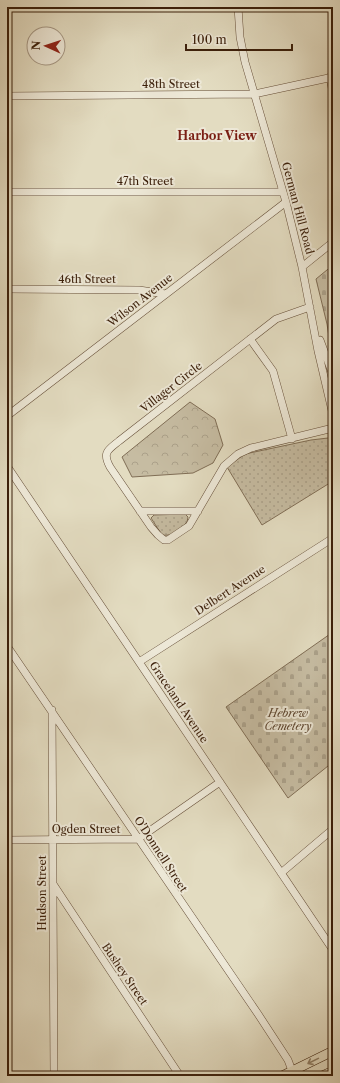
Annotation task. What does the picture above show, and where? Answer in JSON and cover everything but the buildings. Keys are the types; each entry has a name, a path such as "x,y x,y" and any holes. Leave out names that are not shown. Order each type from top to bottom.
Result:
{"main road":[{"path":"282,1076 293,1073 333,1051"},
{"path":"322,1076 333,1071"}],"street":[{"name":"German Hill Road","path":"238,7 242,51 286,202 302,267 318,351 333,415"},
{"name":"48th Street","path":"7,96 254,94 331,77"},
{"path":"331,77 333,94"},
{"name":"47th Street","path":"7,192 283,192"},
{"name":"Wilson Avenue","path":"7,416 286,202"},
{"path":"302,267 333,242"},
{"name":"46th Street","path":"7,289 139,290 166,294"},
{"path":"310,307 333,375"},
{"name":"Villager Circle","path":"310,307 276,319 106,452 105,456 140,511 158,535 164,540 168,540 190,526 218,474 231,460 251,448 333,428"},
{"path":"250,339 273,371 292,439"},
{"name":"Graceland Avenue","path":"7,466 333,950"},
{"path":"140,511 198,511"},
{"name":"Delbert Avenue","path":"139,662 333,538"},
{"name":"O'Donnell Street","path":"7,646 258,1014 288,1060 293,1073"},
{"name":"Hudson Street","path":"52,710 54,1076"},
{"path":"138,839 220,782"},
{"path":"281,873 333,829"},
{"name":"Ogden Street","path":"7,840 53,841 138,839"},
{"name":"Bushey Street","path":"53,884 180,1076"}],"green space":[{"path":"333,265 333,363 327,324 316,279"},
{"path":"190,402 215,419 223,445 213,463 193,473 132,477 122,457"},
{"path":"328,438 333,440 333,481 262,525 227,467 245,454 311,440"},
{"path":"185,514 188,517 187,522 176,532 170,535 162,535 151,518 154,515"},
{"name":"Hebrew Cemetery","path":"333,632 333,762 288,798 226,707"},
{"path":"7,1039 11,1054 11,1074 17,1076 7,1076"}],"district":[{"name":"Harbor View","path":"217,136"}]}
